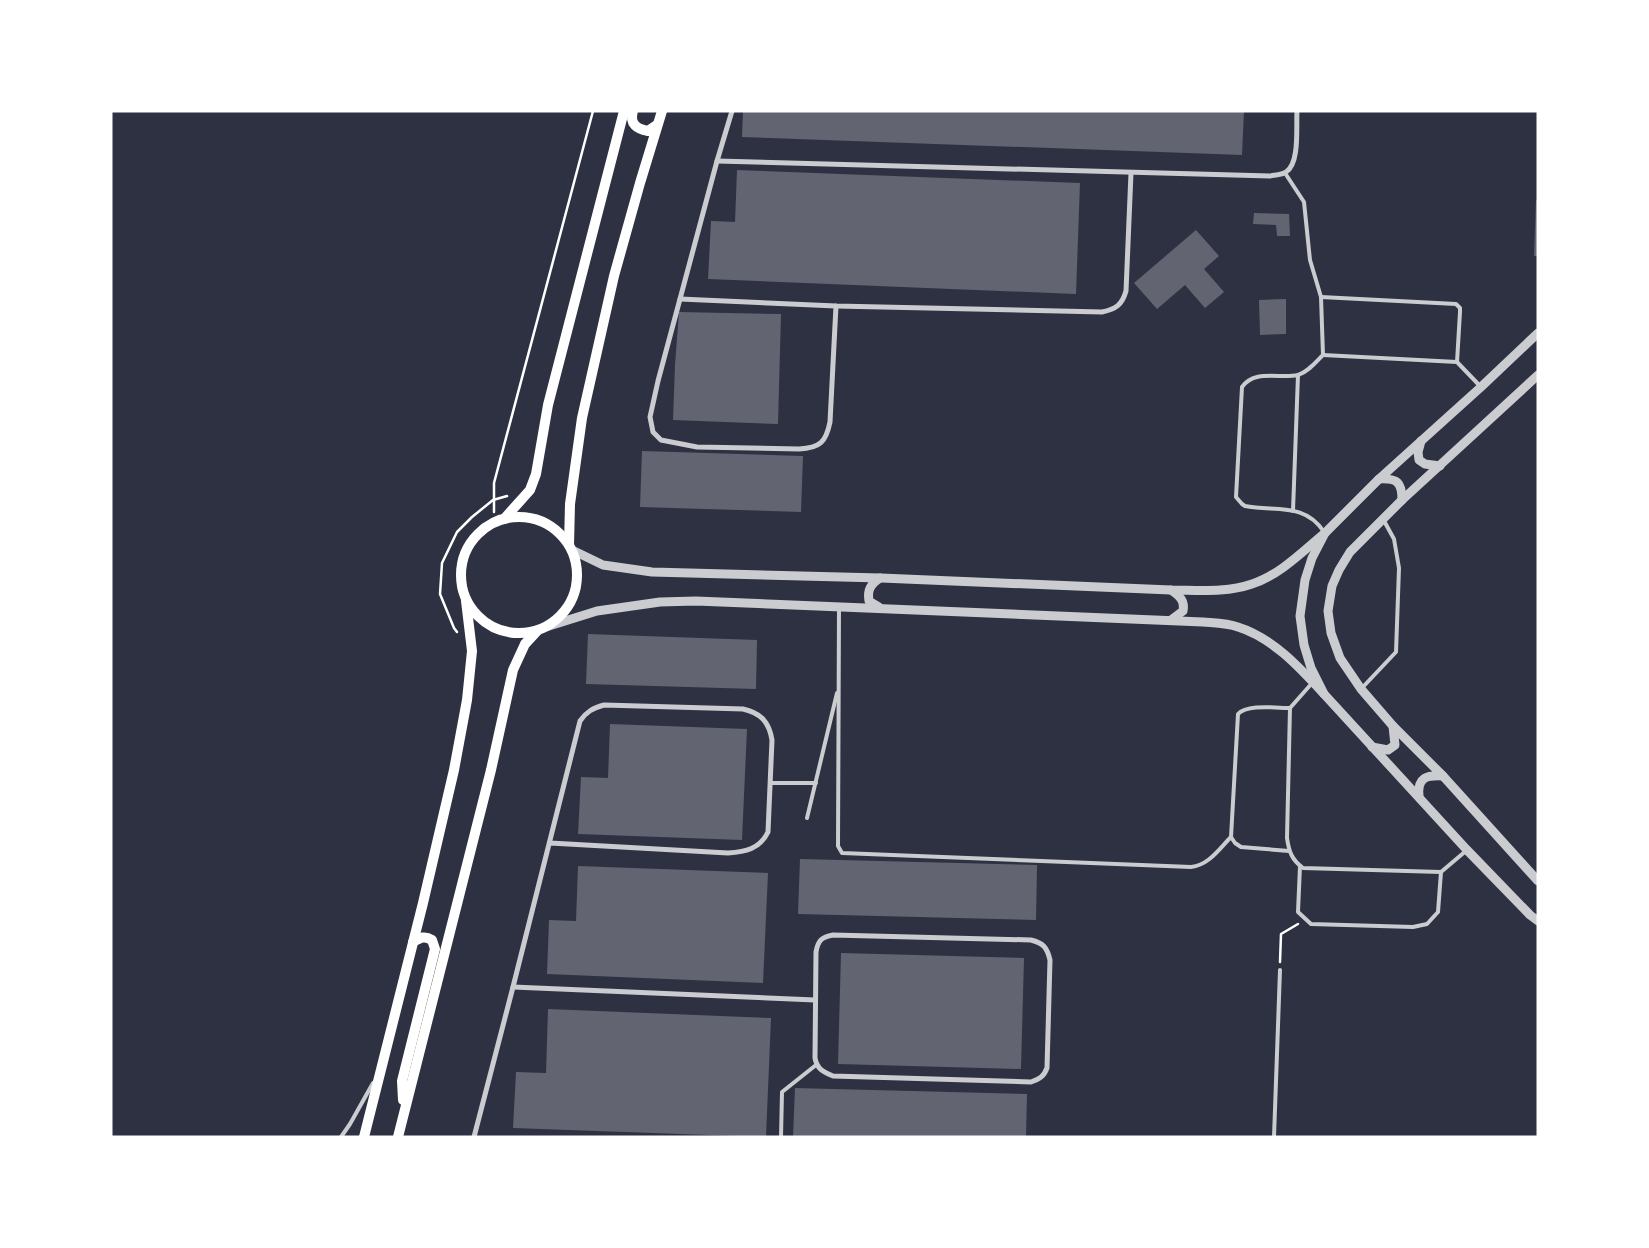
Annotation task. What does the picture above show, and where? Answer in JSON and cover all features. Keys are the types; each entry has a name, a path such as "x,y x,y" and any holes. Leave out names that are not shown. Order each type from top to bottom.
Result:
{"main road":[{"path":"499,521 530,490 536,474 548,405 624,111"},
{"path":"634,111 632,117 633,124 639,130 648,131 657,125"},
{"path":"570,547 571,494 582,418 614,276 662,111"},
{"path":"364,1137 454,770 472,651 466,602 461,587 460,571 464,556 471,542 481,530 499,521 523,517 541,521 556,531 570,547 577,566 577,584 572,600 562,615 549,626 537,631 521,634 504,632 489,625 476,615 466,602"},
{"path":"398,1137 491,770 513,670 525,644 537,631"},
{"path":"404,1111 402,1081 435,949 432,940 427,937 421,937 413,942"}],"street":[{"path":"732,111 717,160 658,381 650,417 653,432 661,440 697,447 799,449 815,447 828,434 830,422 836,306"},
{"path":"717,160 1270,176 1285,173 1292,167 1295,159 1297,111"},
{"path":"680,299 836,306 1102,312 1118,307 1123,301 1126,291 1131,173"},
{"path":"570,547 603,565 652,572 880,578 1171,590 1218,590 1253,584 1277,571 1325,533 1379,479 1481,388 1538,333"},
{"path":"1538,375 1402,500 1350,552 1332,586 1328,611 1331,633 1340,658 1361,689 1393,726 1444,776 1538,881"},
{"path":"1421,441 1418,452 1419,460 1425,464 1440,466"},
{"path":"1379,479 1389,478 1397,482 1402,489 1402,500"},
{"path":"1324,694 1311,668 1304,646 1300,616 1305,580 1312,558 1325,533"},
{"path":"879,607 869,601 868,595 871,586 880,578"},
{"path":"1170,620 1182,612 1184,606 1180,596 1171,590"},
{"path":"549,626 597,611 660,602 696,600 1170,620 1226,624 1239,627 1284,654 1313,682 1467,850 1538,921"},
{"path":"474,1137 580,721 590,710 604,705 743,710 762,716 770,730 772,740 768,832 754,848 742,852 728,853 550,843"},
{"path":"1372,747 1388,750 1395,745 1393,726"},
{"path":"1419,796 1418,788 1421,781 1426,777 1434,775 1444,776"},
{"path":"843,935 1031,940 1043,944 1048,950 1050,960 1047,1068 1044,1074 1031,1082 833,1076 825,1073 816,1065 815,1000 817,945 825,937 843,935"},
{"path":"513,987 815,1000"}],"lane":[{"path":"1285,173 1304,202 1310,260 1322,297 1323,355"},
{"path":"1322,297 1456,304 1460,308 1457,362"},
{"path":"1325,533 1316,521 1309,516 1293,511 1245,506 1238,501 1236,497 1242,387 1248,380 1257,376 1298,374 1307,370 1323,355 1457,362 1481,388"},
{"path":"1293,511 1298,374"},
{"path":"1361,689 1396,652 1399,568 1394,539 1383,519"},
{"path":"839,606 838,846 842,853 1191,867 1200,866 1208,861 1231,837"},
{"path":"1313,682 1290,708 1287,838 1289,851 1295,862 1304,868 1441,872 1467,850"},
{"path":"807,818 839,686"},
{"path":"1289,851 1240,848 1231,837 1238,714 1241,710 1248,708 1290,708"},
{"path":"770,783 816,782"},
{"path":"1300,866 1298,912 1311,924 1413,927 1427,924 1438,912 1441,872"},
{"path":"1274,1137 1280,970"},
{"path":"781,1137 782,1092 816,1065"},
{"path":"341,1137 382,1068"}],"path":[{"path":"499,521 493,500 494,483 593,111"},
{"path":"472,651 454,628 440,594 442,563 457,532 472,517 493,500 530,490"},
{"path":"1280,970 1281,934 1306,920"}],"building":[{"path":"743,111 1244,111 1242,155 742,137"},
{"path":"737,170 1080,183 1076,294 708,279 711,221 735,222"},
{"path":"1536,200 1538,200 1538,256 1534,256"},
{"path":"1254,213 1289,214 1290,236 1277,236 1276,225 1253,224"},
{"path":"1196,230 1219,256 1204,269 1224,292 1205,308 1185,285 1157,309 1134,283"},
{"path":"1286,299 1286,334 1260,335 1259,300"},
{"path":"679,312 781,314 778,424 673,420"},
{"path":"642,451 803,456 801,512 640,507"},
{"path":"588,634 757,640 756,689 586,684"},
{"path":"610,724 747,729 742,840 578,834 581,777 608,778"},
{"path":"800,859 1037,865 1036,920 798,914"},
{"path":"578,866 768,873 763,983 547,974 549,920 576,921"},
{"path":"841,953 1024,958 1021,1069 838,1064"},
{"path":"548,1009 771,1018 766,1137 513,1128 516,1072 546,1073"},
{"path":"795,1088 1027,1094 1026,1137 793,1137"}]}
